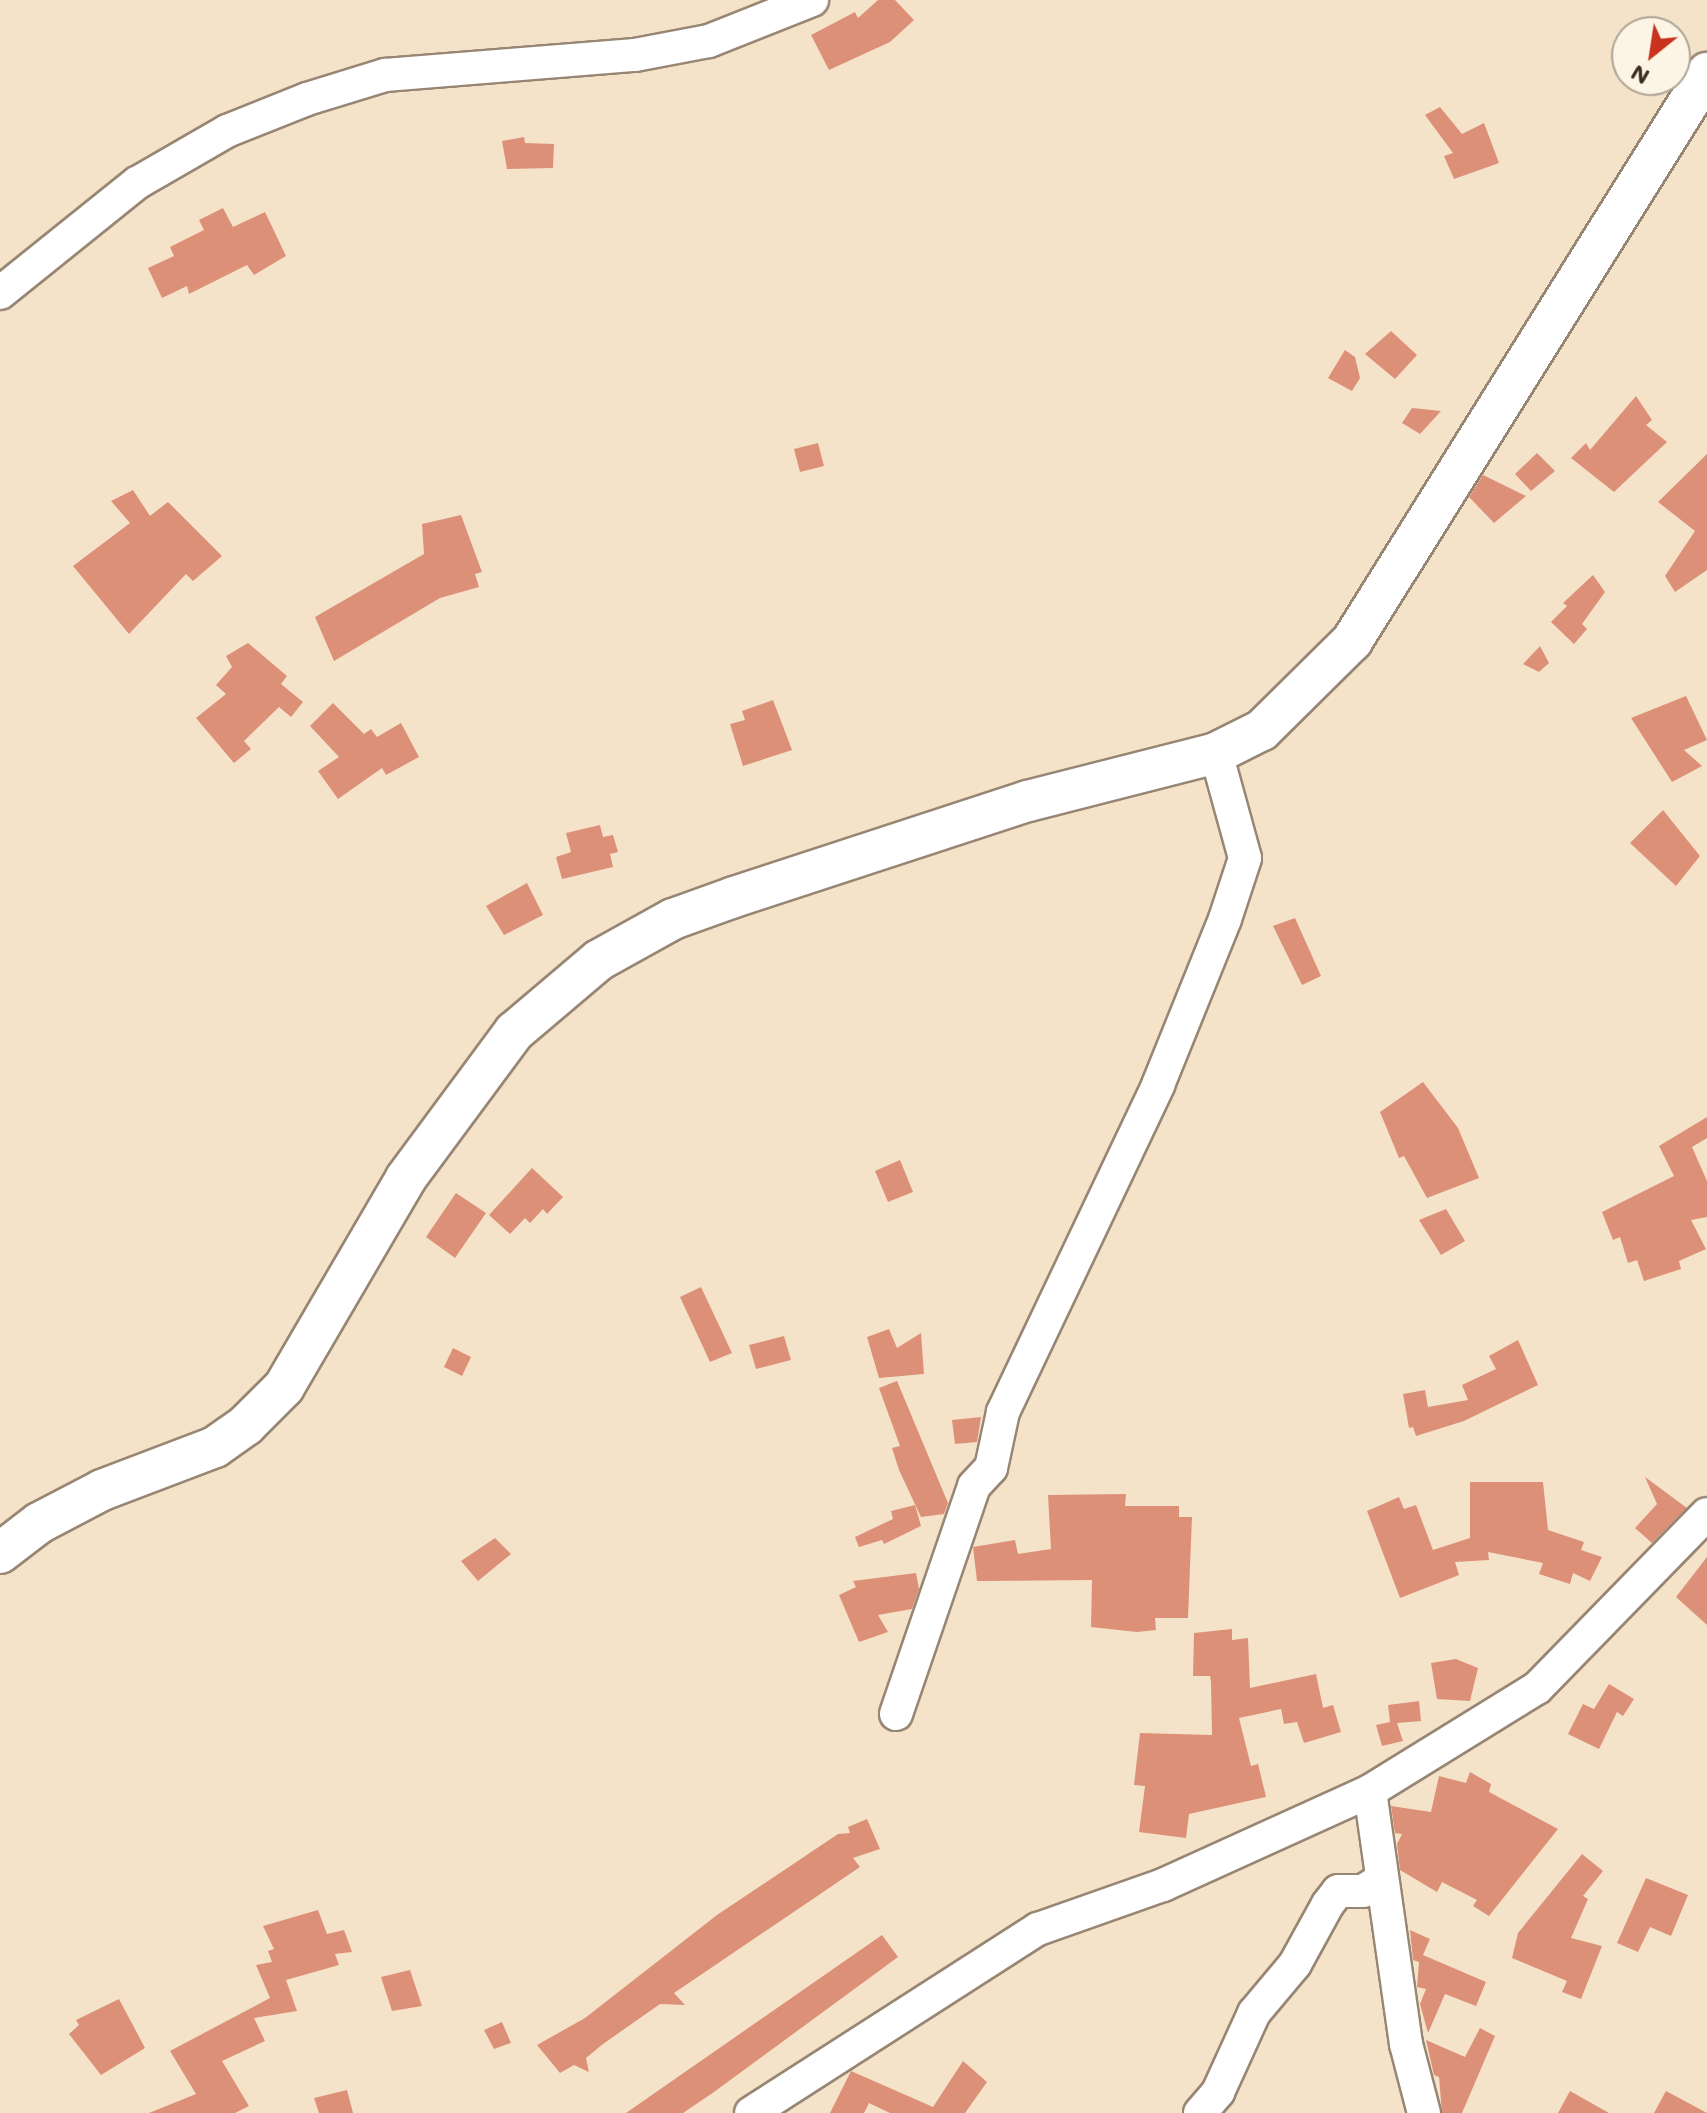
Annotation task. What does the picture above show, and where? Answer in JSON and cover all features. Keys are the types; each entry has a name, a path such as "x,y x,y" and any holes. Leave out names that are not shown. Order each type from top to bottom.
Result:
{"main road":[{"path":"0,1553 39,1523 102,1490 215,1447 246,1425 284,1387 406,1178 514,1032 599,960 673,919 734,897 1028,801 1216,753 1262,730 1352,641 1707,73"}],"street":[{"path":"0,293 137,183 227,131 307,99 385,75 635,55 709,41 812,0"},
{"path":"896,1714 974,1486 991,1468 1003,1412 1158,1085 1225,919 1245,858 1216,753"},
{"path":"751,2113 1038,1929 1163,1885 1370,1791 1537,1688 1707,1514"},
{"path":"1370,1791 1406,2044 1424,2113"},
{"path":"1200,2113 1218,2092 1254,2013 1271,1986 1295,1964 1338,1891 1363,1891 1382,1879"}],"building":[{"path":"878,0 895,0 914,20 890,42 829,70 811,35 855,12 858,18"},
{"path":"1440,107 1462,134 1484,123 1499,163 1454,179 1444,156 1453,153 1425,115"},
{"path":"524,137 525,143 554,144 553,168 507,169 502,141"},
{"path":"223,208 233,227 265,212 286,256 254,275 247,265 189,294 187,286 162,298 148,268 174,256 170,247 204,230 199,220"},
{"path":"1391,331 1417,355 1395,379 1365,354"},
{"path":"1345,350 1355,357 1360,378 1352,391 1328,378"},
{"path":"1636,396 1652,420 1646,425 1667,442 1614,492 1571,458 1586,443 1590,450"},
{"path":"1412,408 1441,411 1420,434 1402,423"},
{"path":"818,443 824,466 800,472 794,449"},
{"path":"1537,453 1555,471 1531,491 1515,474"},
{"path":"1707,454 1707,570 1675,592 1665,576 1695,531 1658,502"},
{"path":"1483,475 1526,496 1494,523 1469,497"},
{"path":"133,490 150,516 168,502 222,556 193,581 186,574 129,634 73,566 130,523 111,501"},
{"path":"461,515 482,572 475,574 479,587 440,598 334,661 315,617 424,554 422,524"},
{"path":"1593,575 1605,592 1582,624 1587,629 1574,644 1551,622 1567,606 1563,603"},
{"path":"248,643 287,676 281,684 303,702 291,717 279,707 244,741 251,749 234,763 196,718 226,694 216,685 232,667 226,656"},
{"path":"1540,646 1549,663 1539,672 1523,664"},
{"path":"1686,696 1707,740 1684,750 1702,766 1672,782 1631,718"},
{"path":"773,700 792,750 743,766 730,724 745,720 742,711"},
{"path":"333,703 364,734 371,729 377,737 401,723 419,757 386,775 382,768 338,799 318,771 339,757 310,726"},
{"path":"1663,810 1700,856 1676,886 1630,843"},
{"path":"600,825 603,837 613,835 618,852 610,854 613,867 562,879 556,857 571,852 566,833"},
{"path":"527,883 543,915 504,935 486,906"},
{"path":"1295,918 1321,976 1302,985 1273,926"},
{"path":"1423,1082 1458,1128 1479,1178 1427,1198 1404,1156 1399,1158 1380,1112"},
{"path":"1707,1117 1707,1138 1692,1147 1707,1181 1707,1217 1691,1220 1706,1249 1679,1261 1681,1269 1644,1281 1637,1260 1628,1263 1620,1237 1613,1240 1602,1212 1674,1176 1659,1146"},
{"path":"900,1160 913,1192 888,1202 875,1171"},
{"path":"532,1168 563,1197 547,1214 543,1209 530,1223 525,1218 510,1234 489,1215"},
{"path":"456,1193 486,1213 455,1258 426,1237"},
{"path":"1446,1209 1465,1241 1441,1255 1419,1220"},
{"path":"701,1287 732,1353 710,1362 680,1297"},
{"path":"889,1329 897,1348 921,1333 924,1374 879,1378 867,1337"},
{"path":"784,1336 791,1360 756,1369 749,1345"},
{"path":"1518,1340 1538,1385 1464,1421 1416,1436 1413,1427 1409,1428 1403,1394 1425,1390 1428,1407 1468,1400 1462,1385 1496,1369 1489,1356"},
{"path":"453,1348 471,1357 462,1376 444,1367"},
{"path":"897,1381 948,1503 944,1514 921,1517 899,1470 892,1448 900,1446 879,1388"},
{"path":"981,1417 977,1442 955,1444 952,1420"},
{"path":"1645,1477 1687,1508 1652,1543 1635,1528 1657,1504"},
{"path":"1470,1482 1543,1482 1548,1530 1584,1542 1581,1550 1602,1557 1590,1581 1573,1573 1570,1584 1539,1574 1543,1563 1488,1552 1489,1560 1455,1562 1459,1575 1400,1598 1367,1511 1399,1497 1404,1509 1416,1505 1433,1550 1470,1538"},
{"path":"1126,1494 1125,1506 1179,1506 1179,1517 1192,1517 1188,1618 1155,1618 1156,1630 1137,1632 1091,1627 1092,1580 977,1581 973,1547 1015,1540 1018,1554 1051,1549 1048,1495"},
{"path":"915,1505 921,1526 884,1544 882,1540 859,1547 855,1537 893,1519 891,1511"},
{"path":"495,1538 511,1554 478,1581 461,1561"},
{"path":"1707,1557 1707,1625 1676,1597"},
{"path":"916,1573 919,1589 912,1609 878,1615 888,1632 859,1642 839,1595 856,1587 853,1581"},
{"path":"1232,1629 1232,1640 1248,1638 1250,1688 1316,1674 1323,1708 1333,1705 1341,1732 1304,1743 1297,1722 1284,1724 1281,1709 1239,1718 1251,1766 1258,1764 1266,1797 1189,1814 1186,1838 1139,1832 1145,1786 1134,1785 1140,1733 1212,1735 1210,1676 1193,1676 1194,1633"},
{"path":"1456,1659 1478,1668 1470,1701 1437,1699 1431,1663"},
{"path":"1609,1684 1634,1699 1623,1716 1617,1712 1599,1749 1568,1734 1583,1704 1594,1709"},
{"path":"1419,1701 1421,1721 1397,1723 1403,1741 1382,1746 1376,1725 1390,1722 1388,1705"},
{"path":"1470,1772 1491,1784 1489,1792 1558,1829 1489,1916 1473,1906 1477,1900 1442,1882 1437,1892 1400,1870 1397,1844 1402,1834 1395,1833 1391,1806 1431,1812 1439,1776 1466,1783"},
{"path":"867,1819 880,1849 853,1858 860,1867 674,1993 685,2005 660,2004 603,2044 586,2058 589,2072 574,2065 560,2073 537,2045 585,2018 717,1915 838,1834 850,1833 848,1827"},
{"path":"1582,1854 1603,1871 1583,1896 1588,1899 1571,1938 1602,1946 1581,1999 1562,1992 1567,1981 1512,1958 1518,1933"},
{"path":"1646,1878 1688,1895 1671,1936 1650,1927 1638,1952 1617,1943"},
{"path":"318,1910 327,1934 344,1930 352,1952 335,1954 339,1965 286,1980 297,2011 254,2018 265,2041 222,2061 249,2106 235,2113 149,2113 196,2094 170,2051 270,1998 256,1965 272,1962 268,1951 274,1949 263,1926"},
{"path":"1410,1930 1430,1939 1423,1955 1486,1982 1476,2006 1445,1994 1428,2033 1420,2004 1426,1989 1417,1987 1419,1962 1413,1960"},
{"path":"882,1935 898,1957 714,2092 683,2113 626,2113"},
{"path":"410,1970 422,2006 392,2011 381,1977"},
{"path":"119,1999 145,2048 101,2075 69,2034 79,2025 76,2020"},
{"path":"502,2022 511,2043 494,2049 484,2030"},
{"path":"1480,2028 1495,2036 1462,2113 1442,2113 1439,2077 1434,2075 1426,2040 1465,2057"},
{"path":"963,2061 987,2082 965,2113 890,2113 869,2103 864,2113 830,2113 851,2071 933,2107"},
{"path":"347,2090 353,2113 319,2113 314,2098"},
{"path":"1570,2091 1609,2113 1558,2113"},
{"path":"1666,2091 1707,2113 1654,2113"}]}
